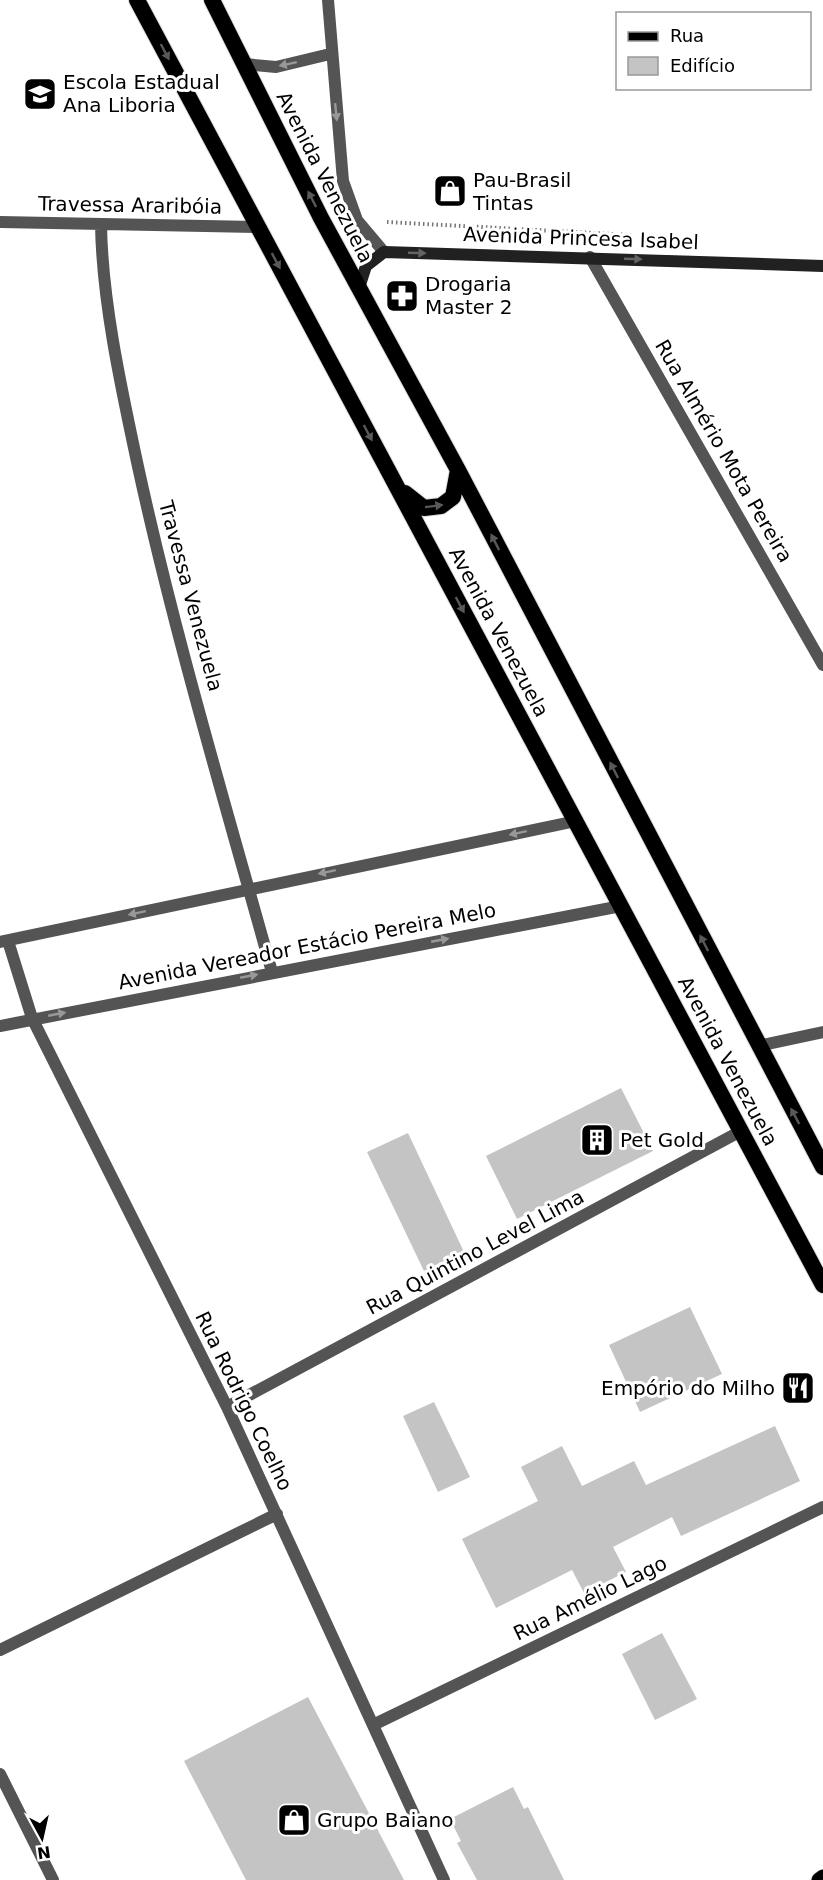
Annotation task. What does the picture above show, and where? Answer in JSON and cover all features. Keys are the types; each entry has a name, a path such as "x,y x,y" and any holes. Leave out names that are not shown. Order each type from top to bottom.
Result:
{"highway":[{"name":"Avenida Venezuela","path":"137,0 823,1285"},
{"name":"Avenida Venezuela","path":"212,0 359,288 458,470 823,1167"},
{"path":"394,481 419,506 441,506 453,497 458,470"}],"main road":[{"path":"359,288 366,266 384,252"},
{"name":"Avenida Princesa Isabel","path":"384,252 823,266"},
{"path":"819,1880 823,1877"}],"street":[{"path":"328,0 330,54 343,181 357,220 384,252"},
{"path":"244,64 276,67 330,54"},
{"name":"Travessa Araribóia","path":"0,222 258,227"},
{"name":"Travessa Venezuela","path":"100,224 101,257 126,405 153,533 272,972"},
{"name":"Rua Almério Mota Pereira","path":"590,257 823,665"},
{"path":"4,941 576,821"},
{"name":"Avenida Vereador Estácio Pereira Melo","path":"0,1026 621,906"},
{"name":"Rua Rodrigo Coelho","path":"4,941 32,1018 227,1407 375,1724 444,1880"},
{"path":"758,1046 823,1032"},
{"name":"Rua Quintino Level Lima","path":"227,1407 741,1131"},
{"name":"Rua Amélio Lago","path":"375,1724 823,1507"},
{"path":"0,1650 277,1514"},
{"path":"0,1774 53,1880"}],"path":[{"path":"357,220 634,236"}],"building":[{"path":"621,1088 653,1151 517,1219 486,1156"},
{"path":"408,1133 464,1252 424,1271 367,1152"},
{"path":"690,1307 722,1374 640,1412 609,1345"},
{"path":"434,1402 470,1477 438,1492 403,1416"},
{"path":"775,1426 800,1481 681,1536 672,1517 613,1547 626,1572 584,1593 572,1570 496,1608 462,1539 538,1501 521,1467 562,1446 582,1486 634,1461 646,1485"},
{"path":"662,1633 697,1699 655,1720 622,1654"},
{"name":"Grupo Baiano","path":"308,1697 404,1880 246,1880 184,1761"},
{"path":"513,1787 524,1809 528,1807 564,1880 477,1880 457,1843 461,1841 450,1819"}],"place":[{"name":"Escola Estadual Ana Liboria","path":"40,94"},
{"name":"Pau-Brasil Tintas","path":"450,191"},
{"name":"Drogaria Master 2","path":"402,296"},
{"name":"Pet Gold","path":"597,1140"},
{"name":"Empório do Milho","path":"798,1388"},
{"name":"Grupo Baiano","path":"294,1820"}]}
